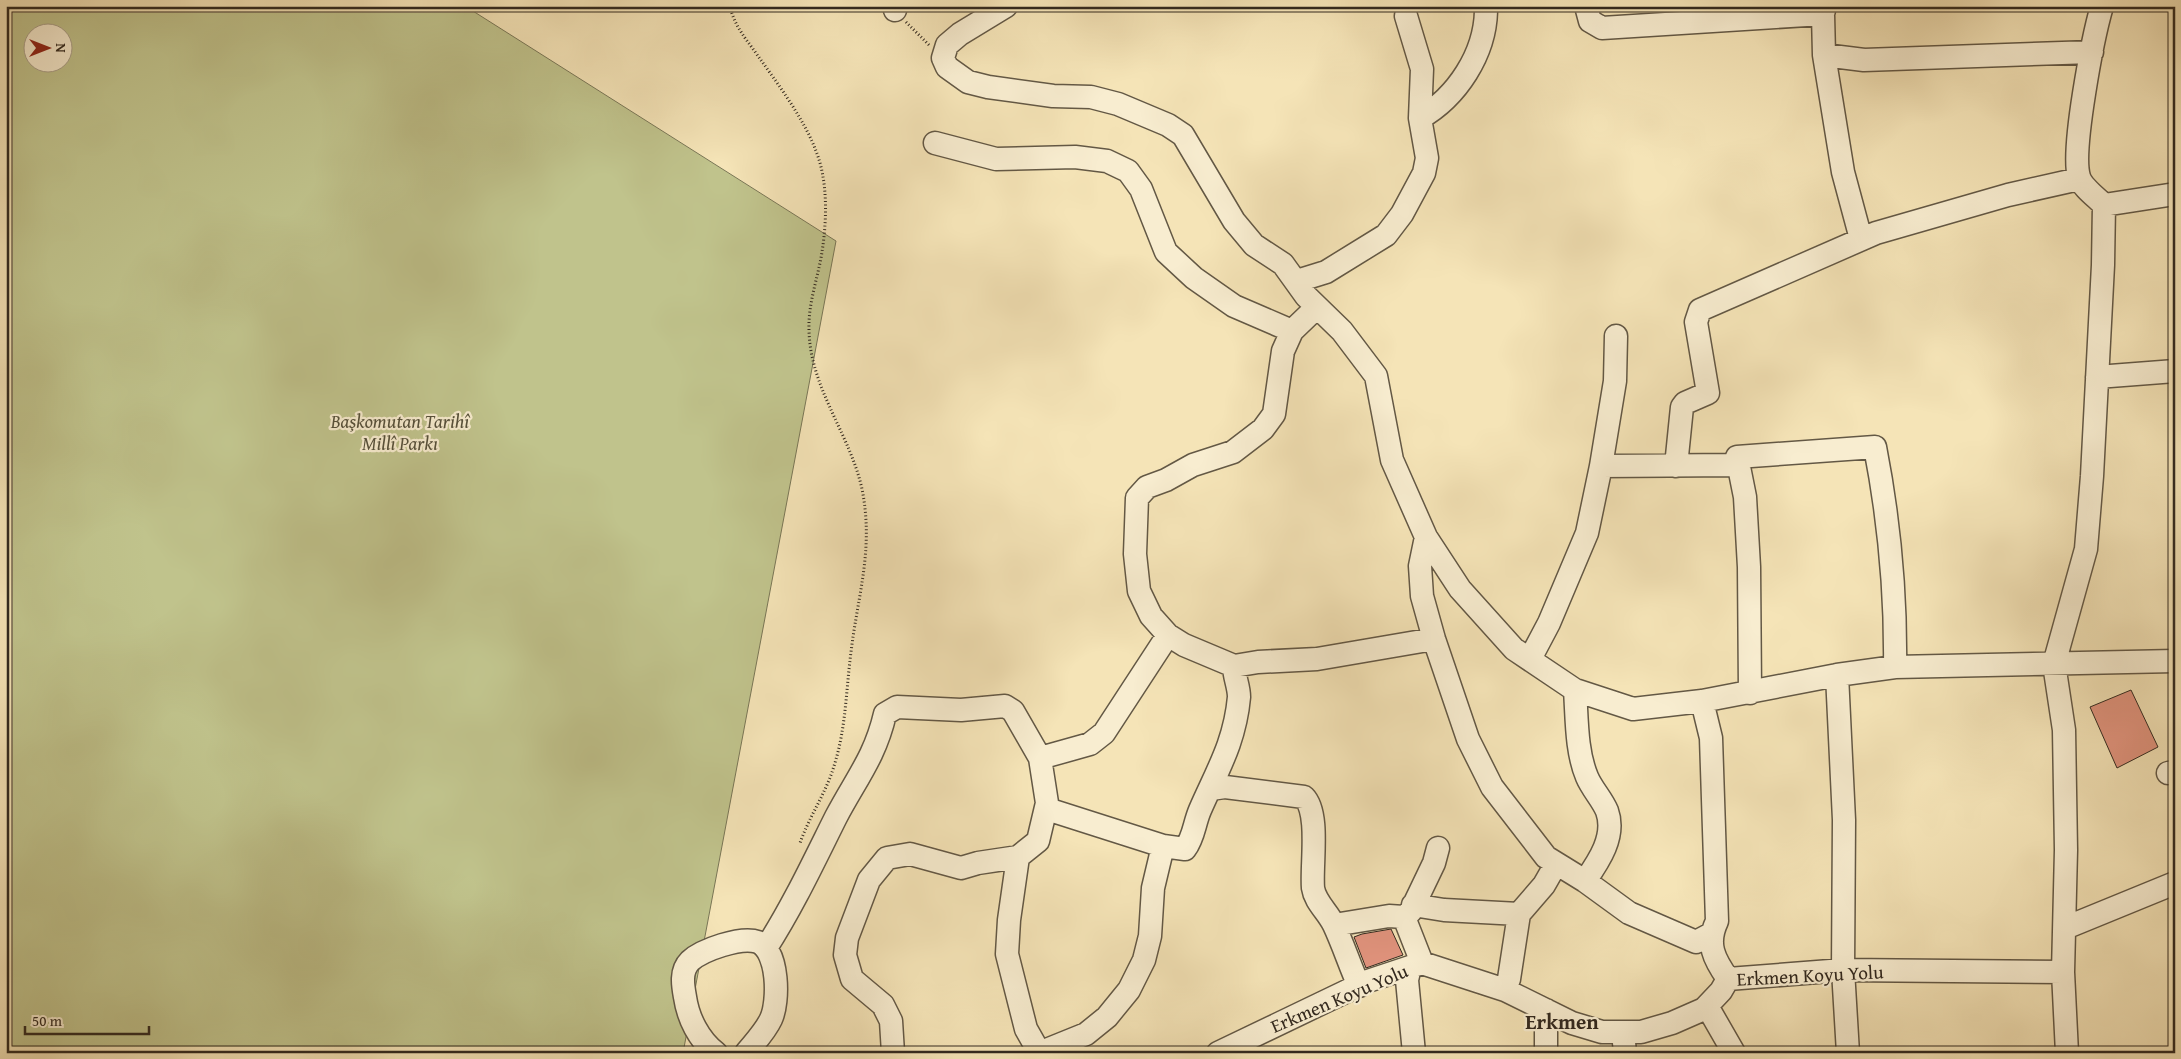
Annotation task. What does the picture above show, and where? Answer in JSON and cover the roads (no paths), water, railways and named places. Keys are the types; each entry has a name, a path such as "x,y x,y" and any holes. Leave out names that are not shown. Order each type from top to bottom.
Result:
{"street":[{"path":"1006,6 960,34 947,45 943,58 947,67 956,76 968,82 1052,96 1091,97 1118,104 1168,125 1183,135 1234,221 1254,244 1283,264 1306,296 1342,332 1376,376 1392,460 1426,537 1460,588 1514,648 1575,690 1633,709 1702,702 1836,675 1895,667 2175,661"},
{"path":"1586,6 1590,21 1602,28 1700,14 1824,10 1824,55 1843,172 1861,239"},
{"path":"2067,1053 2063,972 2065,928 2064,730 2054,664 2086,550 2097,378 2104,205 2079,179 2077,145 2092,52 2102,6"},
{"path":"1420,118 1434,110 1456,89 1466,75 1480,46 1486,25 1486,10"},
{"path":"1297,281 1326,272 1386,235 1402,214 1424,173 1427,158 1420,118 1422,69 1406,16"},
{"path":"1824,55 1864,60 2092,52"},
{"path":"934,143 996,159 1075,157 1107,161 1128,171 1141,190 1166,252 1194,278 1234,306 1292,331"},
{"path":"1676,466 1682,408 1686,403 1708,393 1696,322 1700,310 1861,239 1959,209 2079,179"},
{"path":"2104,205 2175,194"},
{"path":"1317,307 1292,331 1283,351 1274,414 1263,429 1233,452 1193,465 1166,480 1147,487 1137,498 1135,554 1139,591 1152,616 1168,635 1184,645 1234,666 1258,662 1317,659 1434,639"},
{"path":"1530,659 1549,623 1587,533 1601,466 1615,381 1616,336"},
{"path":"2097,378 2175,371"},
{"path":"1750,693 1749,567 1745,498 1737,457 1875,446 1884,492 1896,612 1895,667"},
{"path":"1601,466 1738,465"},
{"path":"1426,537 1420,566 1422,588 1434,639 1468,739 1492,787 1546,857 1629,913 1696,942 1710,934 1717,921 1711,747 1702,702"},
{"path":"1040,758 1090,744 1104,733 1168,635"},
{"path":"1047,809 1163,846 1185,849 1192,840 1197,817 1230,744 1239,697 1234,666"},
{"path":"1836,675 1844,820 1843,970 1848,1053"},
{"path":"1575,690 1577,730 1587,776 1607,811 1609,829 1605,848 1585,882"},
{"path":"766,948 819,854 837,816 862,774 879,740 885,714 897,707 961,710 1005,706 1013,711 1040,758 1047,809 1038,841 1018,857 978,863 961,868 910,854 887,858 870,880 847,938 845,956 852,980 883,1005 891,1021 893,1053"},
{"path":"1211,789 1224,787 1304,797 1310,802 1313,830 1314,890 1334,925 1359,986"},
{"path":"1018,857 1009,920 1007,954 1026,1029 1039,1052 1086,1034 1107,1017 1129,990 1144,960 1150,936 1153,888 1163,846"},
{"path":"1414,1053 1407,980 1416,965 1409,911 1434,863 1438,848"},
{"path":"1505,990 1509,979 1519,914 1544,885 1556,864"},
{"path":"2065,928 2175,883"},
{"path":"1334,925 1409,911 1437,910 1519,914"},
{"path":"1710,934 1716,962 1728,979"},
{"path":"716,1053 699,1036 686,1006 682,979 689,962 709,950 741,940 757,942 766,948 775,974 771,1019 746,1053"},
{"name":"Erkmen Koyu Yolu","path":"1218,1053 1359,986 1416,965 1505,990 1572,1023 1624,1042 1641,1032 1672,1023 1707,1006 1721,991 1728,979 1843,970 2063,972"},
{"path":"1707,1006 1734,1053"},
{"path":"1546,1010 1546,1053"}],"district":[{"name":"Erkmen","path":"1562,1021"}],"park label":[{"name":"Başkomutan Tarihî Millî Parkı","path":"400,432"}]}
